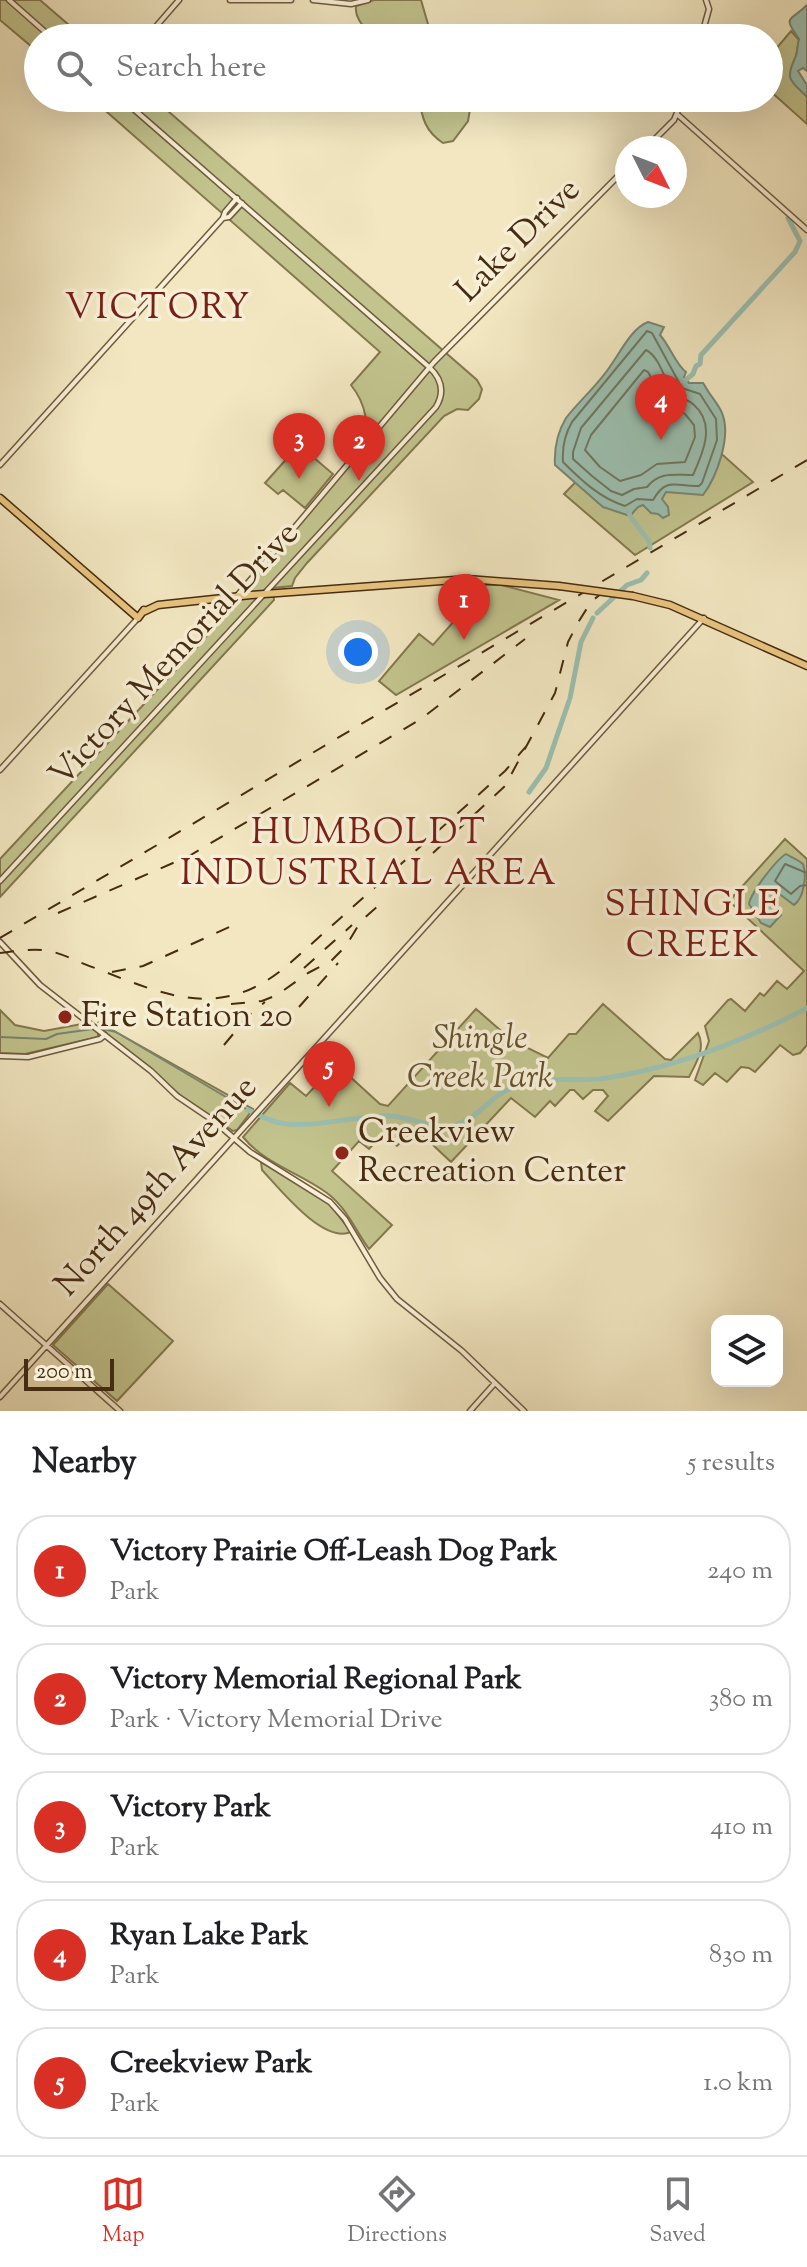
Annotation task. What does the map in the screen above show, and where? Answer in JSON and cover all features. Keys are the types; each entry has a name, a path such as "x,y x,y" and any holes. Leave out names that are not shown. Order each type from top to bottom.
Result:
{"main road":[{"path":"0,498 140,615 157,601 469,579 559,586 633,596 670,605 807,666"}],"street":[{"path":"9,0 36,24"},
{"path":"158,24 179,0"},
{"path":"230,0 291,0"},
{"path":"313,0 351,4 368,0"},
{"path":"705,24 709,9 706,0"},
{"path":"137,112 429,367"},
{"path":"658,136 679,112"},
{"path":"678,115 807,230"},
{"name":"Lake Drive","path":"238,595 445,349 615,179"},
{"path":"0,465 223,218 237,198"},
{"path":"223,218 229,217 242,203"},
{"name":"Victory Memorial Drive","path":"0,881 436,407 441,386 429,367"},
{"path":"0,770 140,615"},
{"name":"North 49th Avenue","path":"0,1397 704,618"},
{"path":"0,942 40,985 151,1071 177,1096 273,1167 330,1202 345,1219 388,1288 407,1308 455,1344 524,1411"},
{"path":"0,1056 28,1057 100,1039 103,1033"},
{"path":"0,1304 120,1411"},
{"path":"470,1411 495,1383"}],"green space":[{"path":"0,0 40,0 68,24 24,24 24,40 0,20"},
{"path":"374,0 421,0 428,24 362,24 356,6"},
{"path":"791,31 799,40 796,70 799,84 807,97 807,124 783,103 783,40"},
{"path":"107,112 169,112 477,380 482,389 479,399 468,410 457,409 444,416 307,563 292,586 273,588 274,600 0,897 0,859 198,646 361,450 366,433 365,416 351,385 380,352"},
{"path":"422,112 470,112 468,121 453,141 443,143 428,129"},
{"path":"658,397 753,482 635,555 564,494"},
{"path":"299,445 333,474 305,508 283,490 278,494 265,483"},
{"path":"486,585 501,585 559,600 396,695 379,681 419,634 433,645"},
{"path":"785,839 807,859 807,1045 800,1053 793,1055 780,1045 755,1072 741,1067 727,1082 715,1073 703,1085 695,1080 709,1041 705,1026 728,1000 731,999 745,1011 760,993 764,996 777,981 787,989 804,971 729,901"},
{"name":"Shingle Creek Park","path":"603,1004 665,1059 671,1060 698,1033 701,1050 689,1077 654,1076 608,1121 595,1111 608,1096 603,1090 593,1090 583,1099 570,1090 555,1106 550,1101 535,1117 511,1098 451,1162 415,1128 397,1146 383,1134 369,1149 359,1141 332,1171 392,1225 369,1249 334,1199 272,1161 243,1137 290,1083 306,1096 336,1064 380,1104 388,1106 476,1009 522,1049 526,1047 548,1058 569,1034 576,1034"},
{"path":"0,1010 15,1025 44,1031 87,1023 98,1033 98,1037 25,1054 0,1053"},
{"path":"98,1022 253,1109 233,1131 181,1096 108,1035"},
{"path":"261,1162 328,1202 351,1232 340,1234 315,1223 262,1170"},
{"path":"108,1284 173,1341 117,1401 53,1345"}],"water":[{"path":"807,5 807,71 803,68 798,71 807,85 807,97 790,76 799,39 790,19"},
{"path":"648,322 664,327 660,335 686,372 684,377 689,383 703,383 725,423 721,457 708,488 703,495 666,492 662,499 669,515 663,518 643,505 630,516 603,507 555,465 557,441 566,418 601,379 632,335"},
{"path":"786,854 803,864 804,886 794,905 775,894 774,900 781,915 770,927 761,923 749,904 765,876"}],"waterway":[{"path":"682,383 700,364 701,355 795,252 800,241 788,218"},
{"path":"629,512 649,541 650,548"},
{"path":"597,613 627,585 641,580 647,573"},
{"path":"570,698 581,642 593,618"},
{"path":"529,792 546,768 569,701"},
{"name":"SHINGLE CREEK","path":"248,1110 287,1124 390,1116 439,1126 455,1125 517,1086 544,1081 607,1078 659,1067 735,1042 807,1008"},
{"name":"SHINGLE CREEK","path":"99,1028 116,1032 248,1110"},
{"name":"SHINGLE CREEK","path":"0,1037 46,1039 57,1034 93,1029"}],"railway":[{"path":"0,938 807,460"},
{"path":"433,853 505,786 555,693 568,642 591,602 609,587"},
{"path":"58,913 189,856 421,719 525,639"},
{"path":"0,953 50,951 146,987 194,998 217,998 241,993 264,982 289,964 505,771 529,743"},
{"path":"231,1004 262,1001 277,995 331,961 346,946 361,921 379,905"},
{"path":"112,972 143,966 234,925"},
{"path":"304,968 352,925"},
{"path":"299,1007 338,963"},
{"path":"224,1045 249,1015 265,1002"}],"place":[{"name":"Ryan Lake Park","path":"661,440"},
{"name":"Victory Park","path":"299,479"},
{"name":"Victory Memorial Regional Park","path":"359,481"},
{"name":"Victory Prairie Off-Leash Dog Park","path":"464,640"},
{"name":"Fire Station 20","path":"65,1017"},
{"name":"Creekview Park","path":"329,1107"},
{"name":"Creekview Recreation Center","path":"342,1153"}],"district":[{"name":"VICTORY","path":"158,309"},
{"name":"HUMBOLDT INDUSTRIAL AREA","path":"369,854"},
{"name":"SHINGLE CREEK","path":"693,926"}]}
